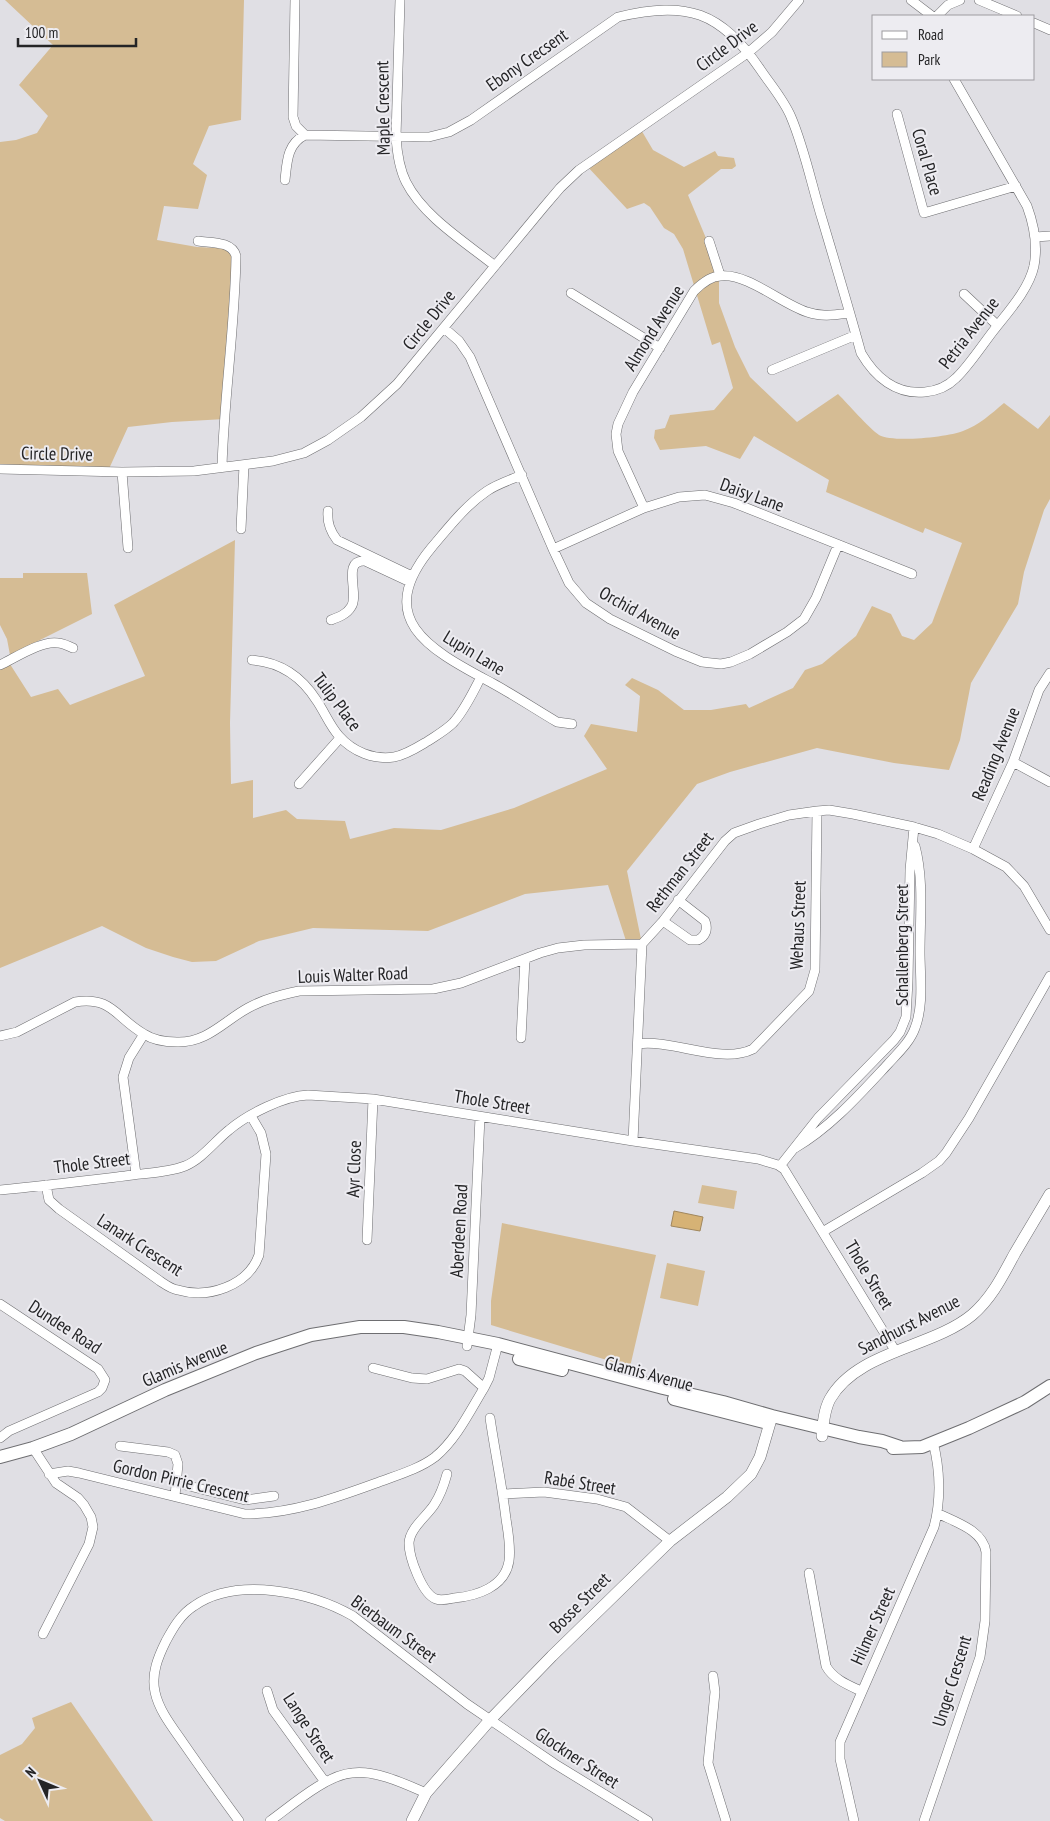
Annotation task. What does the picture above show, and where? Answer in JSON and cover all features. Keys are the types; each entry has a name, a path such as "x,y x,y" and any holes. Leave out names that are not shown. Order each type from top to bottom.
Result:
{"main road":[{"name":"Glamis Avenue","path":"0,1457 34,1448 71,1434 165,1390 256,1353 311,1335 360,1327 404,1327 438,1332 467,1342 497,1348 771,1420 822,1432 882,1441 900,1447 922,1447 1003,1413 1050,1386"}],"street":[{"path":"286,180 291,148 297,140 305,135 296,126 293,117 295,0"},
{"name":"Maple Crescent","path":"400,0 396,137 405,180 428,212 495,266"},
{"name":"Circle Drive","path":"0,469 122,472 194,471 292,457 328,440 361,417 397,384 560,188 579,170 748,52 772,32 799,0"},
{"path":"910,0 931,15"},
{"path":"938,15 948,5 960,0"},
{"path":"979,0 1015,15"},
{"name":"Ebony Crecsent","path":"305,135 429,137 449,132 472,120 611,21 649,3 679,4 704,10 728,28 748,52"},
{"path":"1035,23 1050,30"},
{"name":"Petria Avenue","path":"748,52 787,109 794,123 861,353 875,373 893,387 904,391 934,391 957,378 1020,295 1034,268 1035,237 1033,222 1027,206 955,80"},
{"name":"Coral Place","path":"897,114 924,213 1016,186"},
{"path":"1035,237 1050,236"},
{"path":"198,241 228,246 233,249 236,256 234,313 228,363 222,467"},
{"path":"709,241 720,276 742,280 804,311 822,316 849,313"},
{"name":"Almond Avenue","path":"644,508 618,451 616,434 618,424 625,407 694,291 707,280 720,276"},
{"path":"571,293 660,348"},
{"path":"964,294 997,325"},
{"name":"Orchid Avenue","path":"444,328 459,341 470,357 553,549 578,595 594,610 675,652 702,662 721,664 750,654 787,632 804,618 816,598 838,545"},
{"path":"772,370 856,336"},
{"path":"241,529 244,465"},
{"path":"122,472 128,548"},
{"name":"Lupin Lane","path":"522,475 489,490 463,511 428,551 411,579 406,598 407,613 420,635 439,652 557,722 572,724"},
{"name":"Daisy Lane","path":"553,549 644,508 679,497 704,495 734,503 912,574"},
{"path":"328,511 329,526 337,540 411,579"},
{"path":"332,620 346,613 353,605 352,572 354,564 358,561 364,561 411,579"},
{"path":"0,665 51,642 73,648"},
{"name":"Tulip Place","path":"252,660 274,664 299,679 317,700 330,725 340,738 368,756 395,757 410,752 445,730 454,722 481,677"},
{"name":"Reading Avenue","path":"973,849 1013,762 1039,690 1050,673"},
{"path":"299,784 340,738"},
{"path":"1013,762 1050,782"},
{"name":"Rethman Street","path":"642,944 663,921 730,836 789,815 830,810 914,827 938,834 973,849 1001,864 1014,874 1028,893 1050,930"},
{"name":"Wehaus Street","path":"638,1044 653,1043 727,1055 744,1053 752,1049 809,991 815,970 817,811"},
{"name":"Schallenberg Street","path":"780,1166 818,1118 894,1040 905,1022 908,981 910,870 914,827"},
{"name":"Schallenberg Street","path":"793,1150 816,1134 840,1113 904,1046 916,1026 920,1002 920,885 914,839"},
{"path":"663,921 690,940 698,940 704,936 707,927 705,921 678,900"},
{"path":"633,1141 642,944"},
{"name":"Louis Walter Road","path":"0,1036 17,1032 74,1002 85,1000 104,1004 144,1034 175,1042 195,1040 210,1034 252,1006 285,994 299,991 433,989 461,983 558,948 584,945 642,944"},
{"path":"521,1038 525,959"},
{"path":"824,1231 922,1173 946,1153 964,1126 1050,976"},
{"path":"136,1174 123,1077 130,1058 144,1034"},
{"name":"Thole Street","path":"0,1190 170,1170 187,1165 203,1154 231,1128 274,1104 298,1095 373,1099 758,1159 780,1166 798,1188 896,1352"},
{"name":"Ayr Close","path":"367,1240 373,1099"},
{"name":"Lanark Crescent","path":"46,1185 49,1200 58,1209 160,1281 177,1290 198,1294 209,1293 236,1283 251,1270 259,1255 266,1154 261,1134 251,1116"},
{"name":"Aberdeen Road","path":"467,1342 471,1315 480,1117"},
{"name":"Sandhurst Avenue","path":"822,1432 829,1401 837,1389 860,1369 950,1328 972,1315 982,1306 999,1283 1050,1194"},
{"name":"Dundee Road","path":"0,1304 98,1369 105,1380 98,1392 8,1431 0,1438"},
{"name":"Gordon Pirrie Crescent","path":"49,1474 78,1473 245,1514 268,1514 337,1498 403,1474 434,1457 446,1447 484,1388 497,1348"},
{"path":"373,1368 420,1379 433,1378 459,1369 465,1371 484,1388"},
{"path":"447,1474 437,1499 413,1531 409,1542 412,1559 424,1590 436,1599 467,1597 496,1585 503,1577 509,1561 503,1494 490,1418"},
{"name":"Bosse Street","path":"412,1821 426,1793 490,1720 583,1625 670,1541 726,1497 750,1474 760,1457 771,1420"},
{"name":"Hilmer Street","path":"854,1821 839,1750 842,1734 934,1527 937,1513 938,1472 933,1442"},
{"path":"120,1446 168,1452 175,1455 178,1464 175,1496"},
{"path":"34,1448 56,1483 78,1498 84,1505 91,1517 92,1534 75,1574 43,1634"},
{"path":"185,1485 245,1500 274,1496"},
{"name":"Rabé Street","path":"503,1494 544,1492 597,1499 626,1507 670,1541"},
{"name":"Unger Crescent","path":"924,1821 980,1657 984,1638 986,1552 983,1541 966,1527 937,1513"},
{"path":"809,1573 826,1666 841,1681 861,1691"},
{"name":"Bierbaum Street","path":"239,1821 166,1718 156,1698 154,1689 154,1675 159,1656 176,1623 193,1606 208,1599 243,1589 314,1599 334,1606 353,1616 490,1720"},
{"path":"713,1676 715,1692 708,1762 726,1821"},
{"name":"Lange Street","path":"268,1691 273,1710 325,1782"},
{"name":"Glockner Street","path":"490,1720 555,1764 648,1821"},
{"path":"270,1821 325,1782 337,1776 358,1772 370,1773 426,1793"}],"green space":[{"path":"5,0 244,0 241,120 209,126 193,164 207,175 198,209 164,206 157,240 197,247 238,249 225,419 128,427 108,471 0,469 0,142 16,140 37,133 48,116 19,85 53,45"},
{"path":"640,128 653,150 684,167 715,151 718,156 734,158 736,166 732,169 721,169 688,195 708,243 719,277 719,303 735,347 750,377 797,422 838,394 879,435 896,439 934,437 969,429 1004,403 1038,429 1050,415 1050,499 1044,510 1024,572 1018,604 971,683 960,740 949,770 894,763 817,748 730,772 697,784 627,871 642,944 627,944 608,885 525,894 428,931 313,928 259,941 216,961 192,962 173,957 146,948 102,926 0,968 0,664 8,661 31,697 58,689 70,705 145,676 114,605 235,540 230,723 231,784 253,780 253,818 286,810 297,819 345,821 350,839 394,828 441,830 514,808 607,769 584,736 591,724 637,732 640,696 625,685 632,678 658,690 684,710 711,710 746,704 749,708 793,688 805,670 822,664 856,636 872,606 891,614 902,636 914,640 932,623 962,543 925,528 923,533 826,492 829,480 754,436 740,459 706,446 660,450 654,438 655,430 665,428 670,415 714,410 733,388 720,342 712,345 683,249 674,234 664,228 650,207 644,203 627,209 586,165"},
{"path":"23,573 87,573 92,614 10,655 7,639 0,625 0,578 23,578"},
{"path":"702,1185 737,1191 734,1209 698,1203"},
{"path":"502,1223 656,1255 630,1367 491,1325 491,1301"},
{"path":"667,1263 705,1271 698,1306 660,1298"},
{"path":"71,1702 153,1821 5,1821 0,1818 0,1755 22,1744 35,1728 32,1718"}],"shaded area":[{"path":"674,1211 703,1217 700,1231 671,1226"}]}
